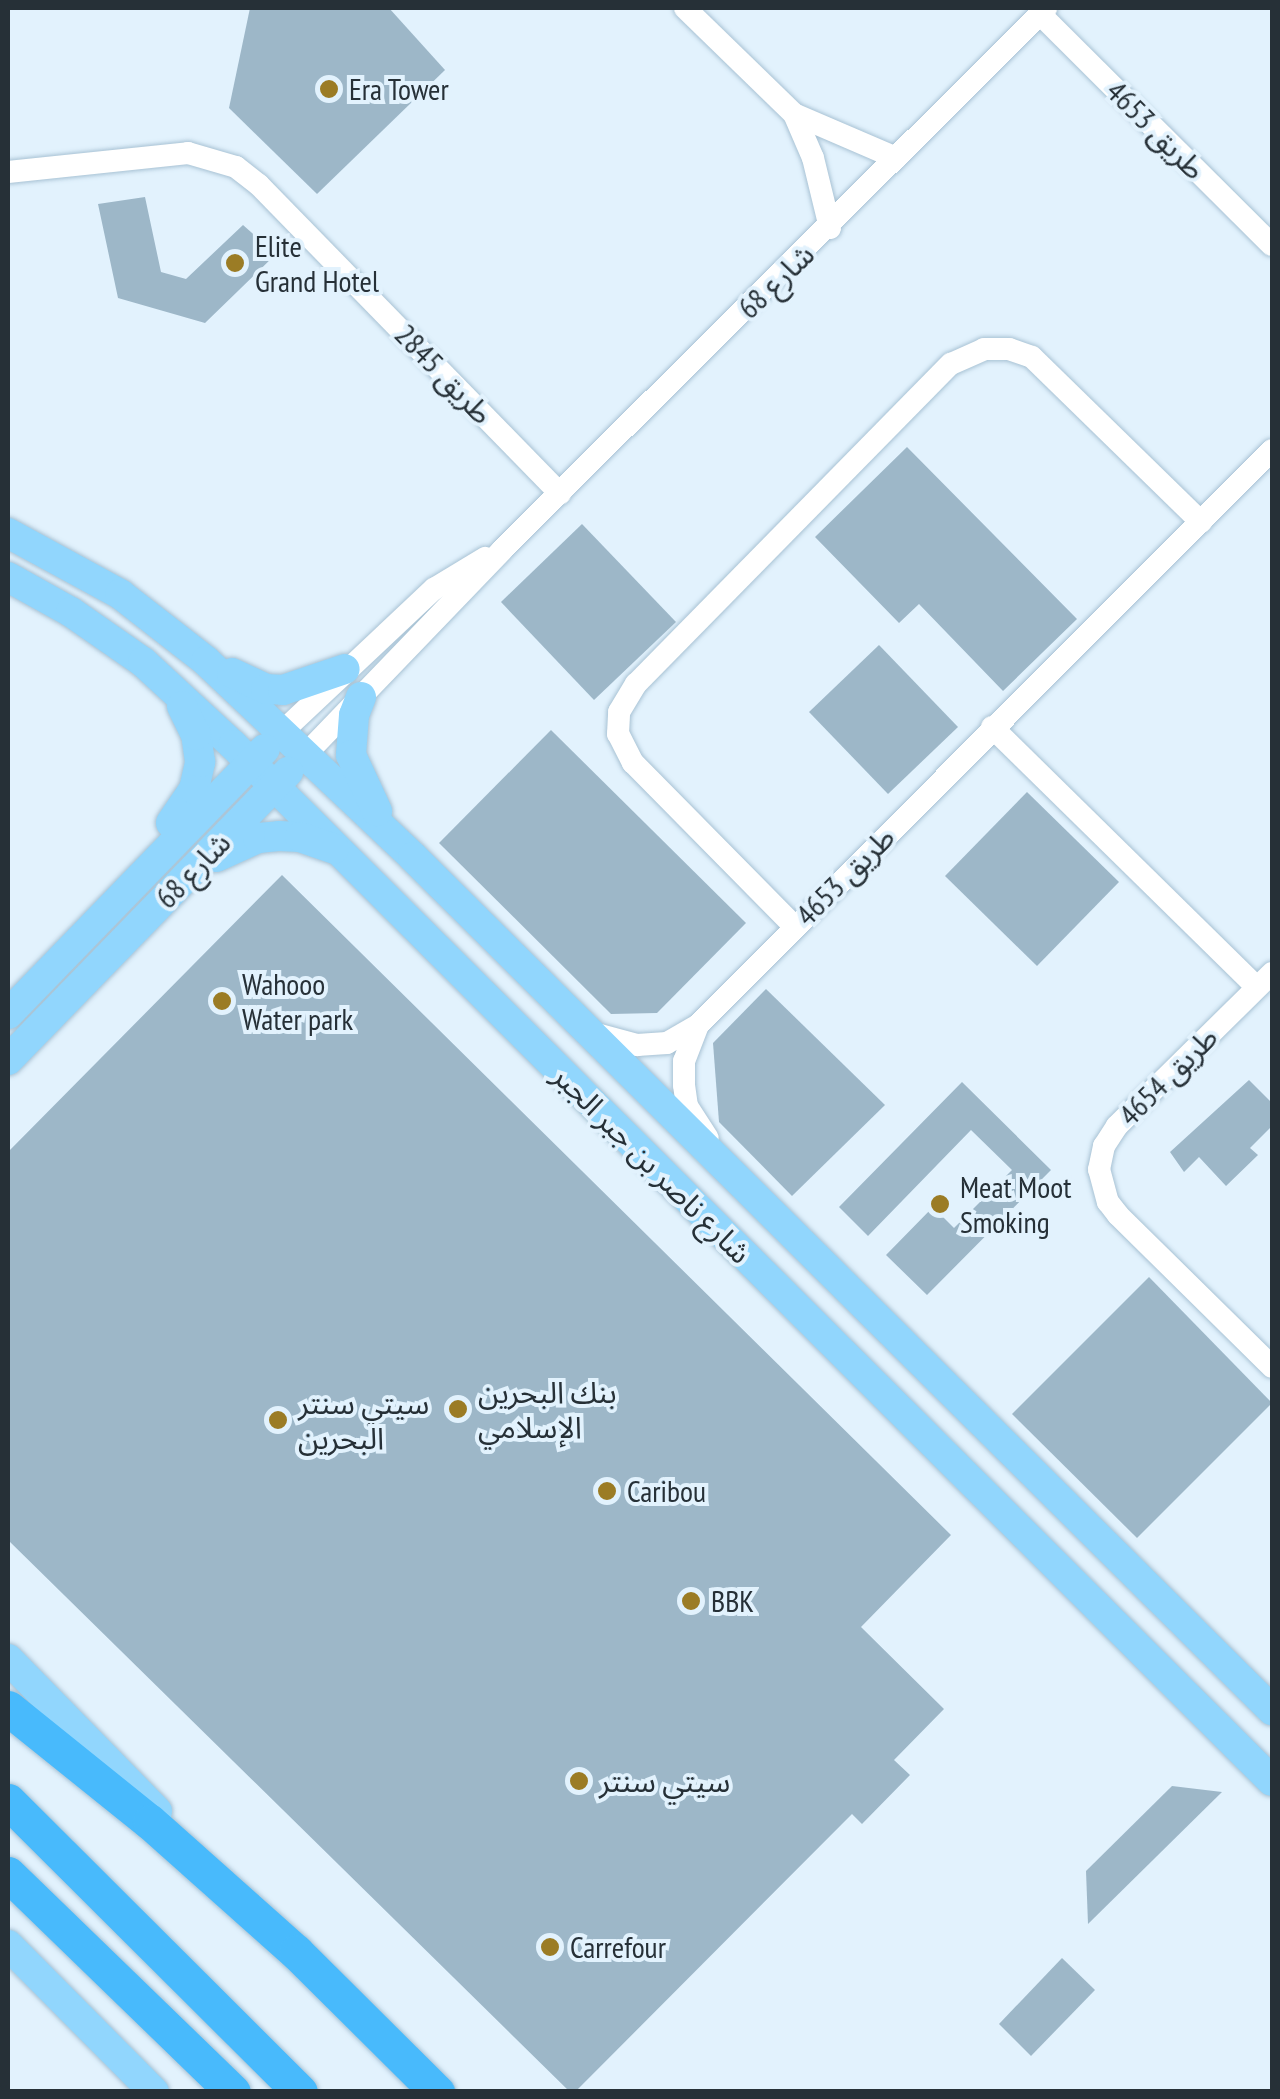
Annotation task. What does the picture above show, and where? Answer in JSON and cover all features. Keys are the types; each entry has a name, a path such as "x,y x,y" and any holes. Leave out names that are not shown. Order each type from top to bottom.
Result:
{"highway":[{"path":"8,1708 150,1822 296,1952 433,2092"},
{"path":"8,1800 300,2092"},
{"path":"17,1883 207,2092"},
{"path":"17,1883 233,2092"},
{"path":"112,1906 315,2092"}],"main road":[{"name":"شارع ناصر بن جبر الجبر","path":"8,533 120,594 206,661 282,732 290,770 339,851 1272,1780"},
{"path":"8,577 108,636 174,690 252,763 272,761 290,770"},
{"path":"206,661 275,690 345,669"},
{"path":"157,856 198,776 196,735 174,690"},
{"path":"361,697 352,725 351,755 364,790 404,848"},
{"name":"شارع 68","path":"8,1014 157,856 282,732"},
{"name":"شارع ناصر بن جبر الجبر","path":"290,770 404,848 1272,1710"},
{"name":"شارع 68","path":"8,1060 290,770"},
{"path":"196,867 238,845 279,836 320,842 339,851"},
{"path":"8,1659 296,1952"},
{"path":"8,1945 154,2092"}],"street":[{"path":"685,8 794,114 896,158"},
{"name":"شارع 68","path":"290,770 502,550 830,228 1043,11"},
{"name":"طريق 4653","path":"1043,11 1272,245"},
{"path":"794,114 821,181 830,228"},
{"name":"طريق 2845","path":"8,172 188,152 236,167 560,493"},
{"path":"796,927 633,763 618,734 619,712 636,684 952,364 984,349 1009,349 1032,357 1202,522"},
{"name":"طريق 4653","path":"590,1031 637,1045 666,1043 698,1025 1272,450"},
{"name":"شارع 68","path":"282,732 345,669 449,578 502,550"},
{"path":"992,727 1264,980"},
{"name":"طريق 4654","path":"1264,980 1117,1126 1104,1146 1099,1169 1108,1202 1118,1215 1272,1367"},
{"name":"طريق 4653","path":"698,1025 684,1061 688,1106 726,1167"}],"building":[{"name":"Era Tower","path":"250,8 389,8 445,70 317,194 229,108"},
{"name":"Elite Grand Hotel","path":"145,197 161,272 186,279 243,225 276,254 205,323 118,298 98,204"},
{"path":"907,447 1077,619 1003,691 919,604 899,623 815,537"},
{"path":"582,524 676,622 594,700 501,602"},
{"path":"879,645 958,727 888,794 809,712"},
{"path":"551,730 746,923 657,1013 611,1014 439,843"},
{"path":"1027,792 1119,882 1037,966 945,876"},
{"name":"سيتي سنتر البحرين","path":"282,875 951,1535 861,1627 944,1709 894,1760 910,1775 862,1824 852,1814 575,2092 570,2092 8,1540 8,1152"},
{"path":"766,989 885,1105 792,1196 719,1122 713,1043"},
{"path":"1249,1080 1272,1103 1272,1126 1250,1148 1258,1155 1226,1186 1199,1157 1184,1172 1170,1152"},
{"path":"962,1082 1051,1170 927,1295 886,1255 933,1207 954,1228 1012,1170 971,1130 868,1236 839,1207"},
{"path":"1149,1277 1272,1403 1137,1538 1012,1414"},
{"path":"1172,1786 1222,1792 1088,1924 1086,1871"},
{"path":"1062,1958 1095,1990 1031,2056 999,2024"}],"place":[{"name":"Era Tower","path":"329,89"},
{"name":"Elite Grand Hotel","path":"235,263"},
{"name":"Wahooo Water park","path":"222,1001"},
{"name":"Meat Moot Smoking","path":"940,1204"},
{"name":"بنك البحرين الإسلامي","path":"458,1409"},
{"name":"سيتي سنتر البحرين","path":"278,1420"},
{"name":"Caribou","path":"607,1491"},
{"name":"BBK","path":"691,1601"},
{"name":"سيتي سنتر","path":"579,1781"},
{"name":"Carrefour","path":"550,1947"}]}
